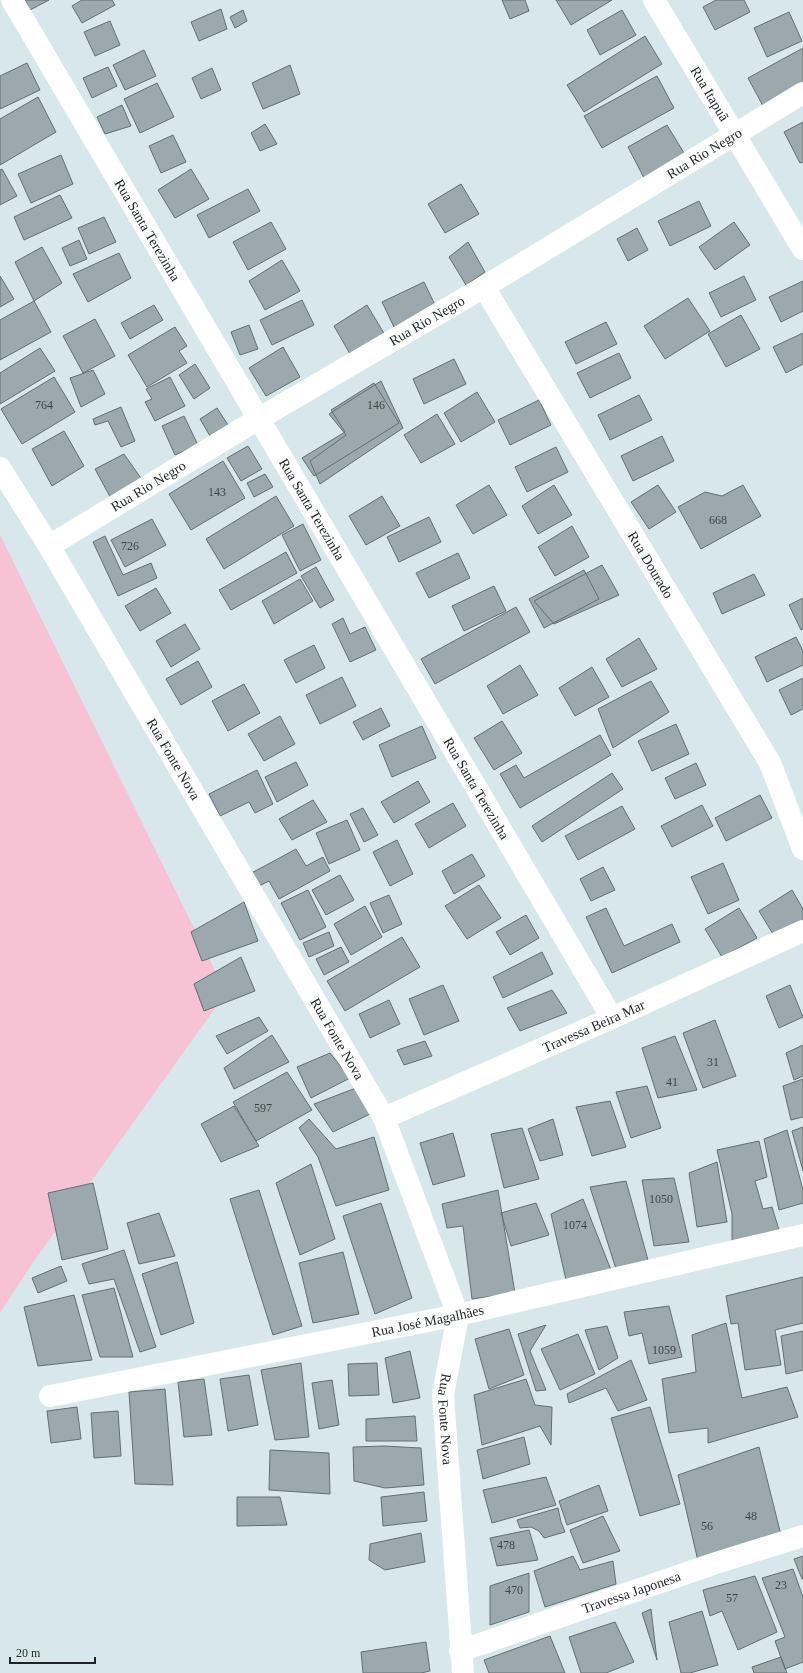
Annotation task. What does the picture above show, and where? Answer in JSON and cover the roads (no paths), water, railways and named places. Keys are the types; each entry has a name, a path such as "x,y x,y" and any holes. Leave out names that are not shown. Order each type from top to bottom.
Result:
{"street":[{"name":"Rua Santa Terezinha","path":"12,0 260,418 612,1018"},
{"name":"Rua Itapuã","path":"654,0 735,133 803,249"},
{"name":"Rua Rio Negro","path":"49,546 260,418 484,287 803,93"},
{"name":"Rua Dourado","path":"484,287 770,763 803,849"},
{"name":"Rua Fonte Nova","path":"0,468 49,546 384,1118 458,1315 443,1395 460,1651 463,1673"},
{"name":"Travessa Beira Mar","path":"384,1118 612,1018 803,931"},
{"name":"Rua José Magalhães","path":"50,1396 458,1315 803,1235"},
{"name":"Travessa Japonesa","path":"460,1651 716,1563 803,1536"}]}
